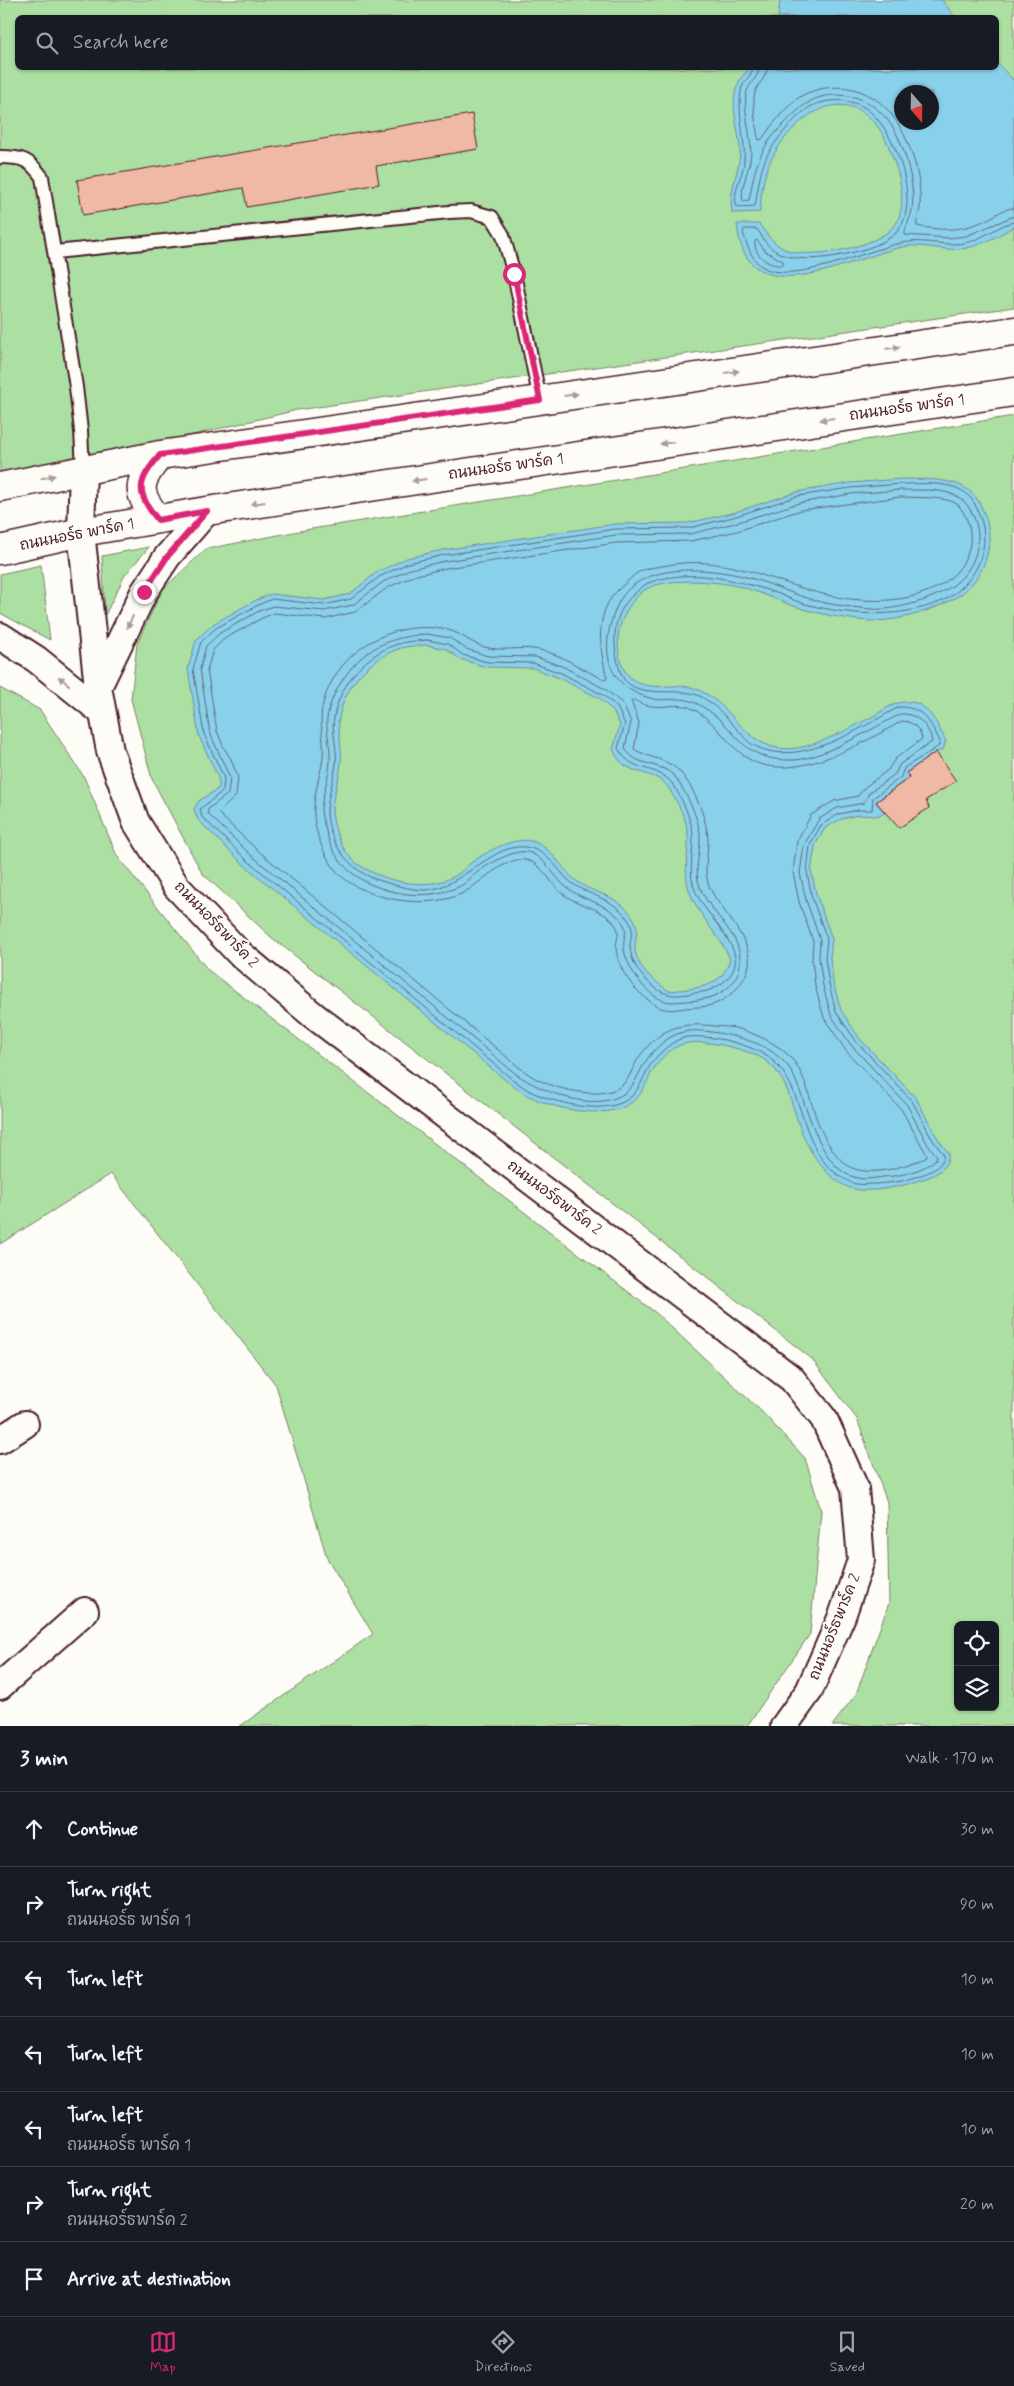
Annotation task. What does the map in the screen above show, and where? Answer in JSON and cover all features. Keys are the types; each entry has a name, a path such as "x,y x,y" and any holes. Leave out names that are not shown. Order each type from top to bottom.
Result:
{"main road":[{"path":"0,487 160,455 1014,330"},
{"name":"ถนนนอร์ธ พาร์ค 1","path":"0,550 81,532 207,511 1014,392"},
{"path":"158,520 144,503 142,490 144,473 160,455"}],"street":[{"name":"ถนนนอร์ธพาร์ค 2","path":"83,469 81,532 100,699 110,750 136,822 176,886 238,952 313,1015 792,1379 824,1419 855,1488 861,1560 842,1616 809,1691 784,1726"},
{"path":"0,636 100,699 144,592 167,557 207,511"},
{"path":"0,1440 25,1424"},
{"path":"0,1686 85,1611"}],"lane":[{"path":"0,157 15,157 32,163 42,177 76,387 83,469"},
{"path":"55,252 449,212 471,211 492,217 503,234 514,274 540,400"}],"green space":[{"path":"0,0 1014,0 1014,307 297,410 0,481"},
{"path":"1014,416 1014,1726 832,1726 856,1694 889,1603 887,1502 857,1419 812,1359 271,937 202,873 152,779 131,699 137,644 162,590 206,549 299,531"},
{"path":"149,547 125,575 105,615 102,556"},
{"path":"41,565 50,640 0,613 0,574"},
{"path":"0,688 40,710 84,777 117,856 208,970 656,1313 761,1411 805,1458 821,1511 810,1634 747,1726 240,1726 373,1634 327,1558 276,1385 111,1174 0,1244"}],"water":[{"path":"780,0 942,0 953,15 778,15"},
{"path":"999,65 1014,81 1014,226 991,239 965,248 902,247 829,270 803,275 779,276 759,269 744,253 737,224 759,224 776,243 789,251 800,253 832,252 865,243 880,237 891,229 898,220 902,199 897,171 888,145 879,128 870,118 856,109 841,105 827,107 813,113 788,134 771,160 766,172 760,212 732,213 731,197 740,152 734,111 735,94 739,81 748,70 999,70"},
{"path":"900,479 936,480 958,485 968,490 976,497 982,508 989,533 987,555 975,580 963,593 937,607 906,617 875,621 849,619 806,610 753,590 735,586 696,581 669,582 643,591 628,608 619,629 618,650 624,670 635,681 651,686 686,686 694,688 720,704 752,736 765,744 779,748 797,748 825,740 889,707 905,702 911,702 923,707 936,723 946,741 943,750 936,752 910,777 876,802 885,813 876,816 858,815 841,819 825,828 815,846 811,871 817,897 832,939 830,958 833,983 841,1010 860,1039 916,1098 938,1139 949,1154 941,1170 932,1176 901,1186 876,1190 860,1190 844,1186 827,1172 807,1144 789,1095 775,1069 758,1056 724,1045 696,1042 674,1048 655,1067 642,1092 636,1099 626,1106 614,1110 585,1112 555,1106 528,1096 509,1083 243,864 198,820 194,809 199,801 219,788 219,780 199,736 188,669 196,640 213,624 254,601 271,594 324,600 350,594 377,572 407,558 443,550 615,524 688,523 732,513 797,492 850,483","holes":["427,645 446,649 460,659 486,667 533,668 559,678 599,698 613,711 620,725 613,749 617,758 626,766 664,782 684,817 688,836 686,870 689,890 697,908 726,950 730,959 726,969 714,982 698,987 669,991 651,978 638,960 635,945 636,923 626,908 619,902 580,884 556,858 535,842 527,840 502,845 479,858 455,876 443,881 430,883 417,884 390,879 365,869 350,858 339,839 332,811 341,763 339,718 347,695 360,675 369,666 389,653 404,647"]}],"building":[{"path":"472,114 478,149 376,166 379,184 247,207 243,188 83,215 77,180"},
{"path":"936,752 956,781 926,800 929,808 899,828 876,802 910,777 906,773"}],"route":[{"path":"144,592 167,557 207,511 158,520 144,503 142,490 144,473 160,455 540,400 514,274"}]}
